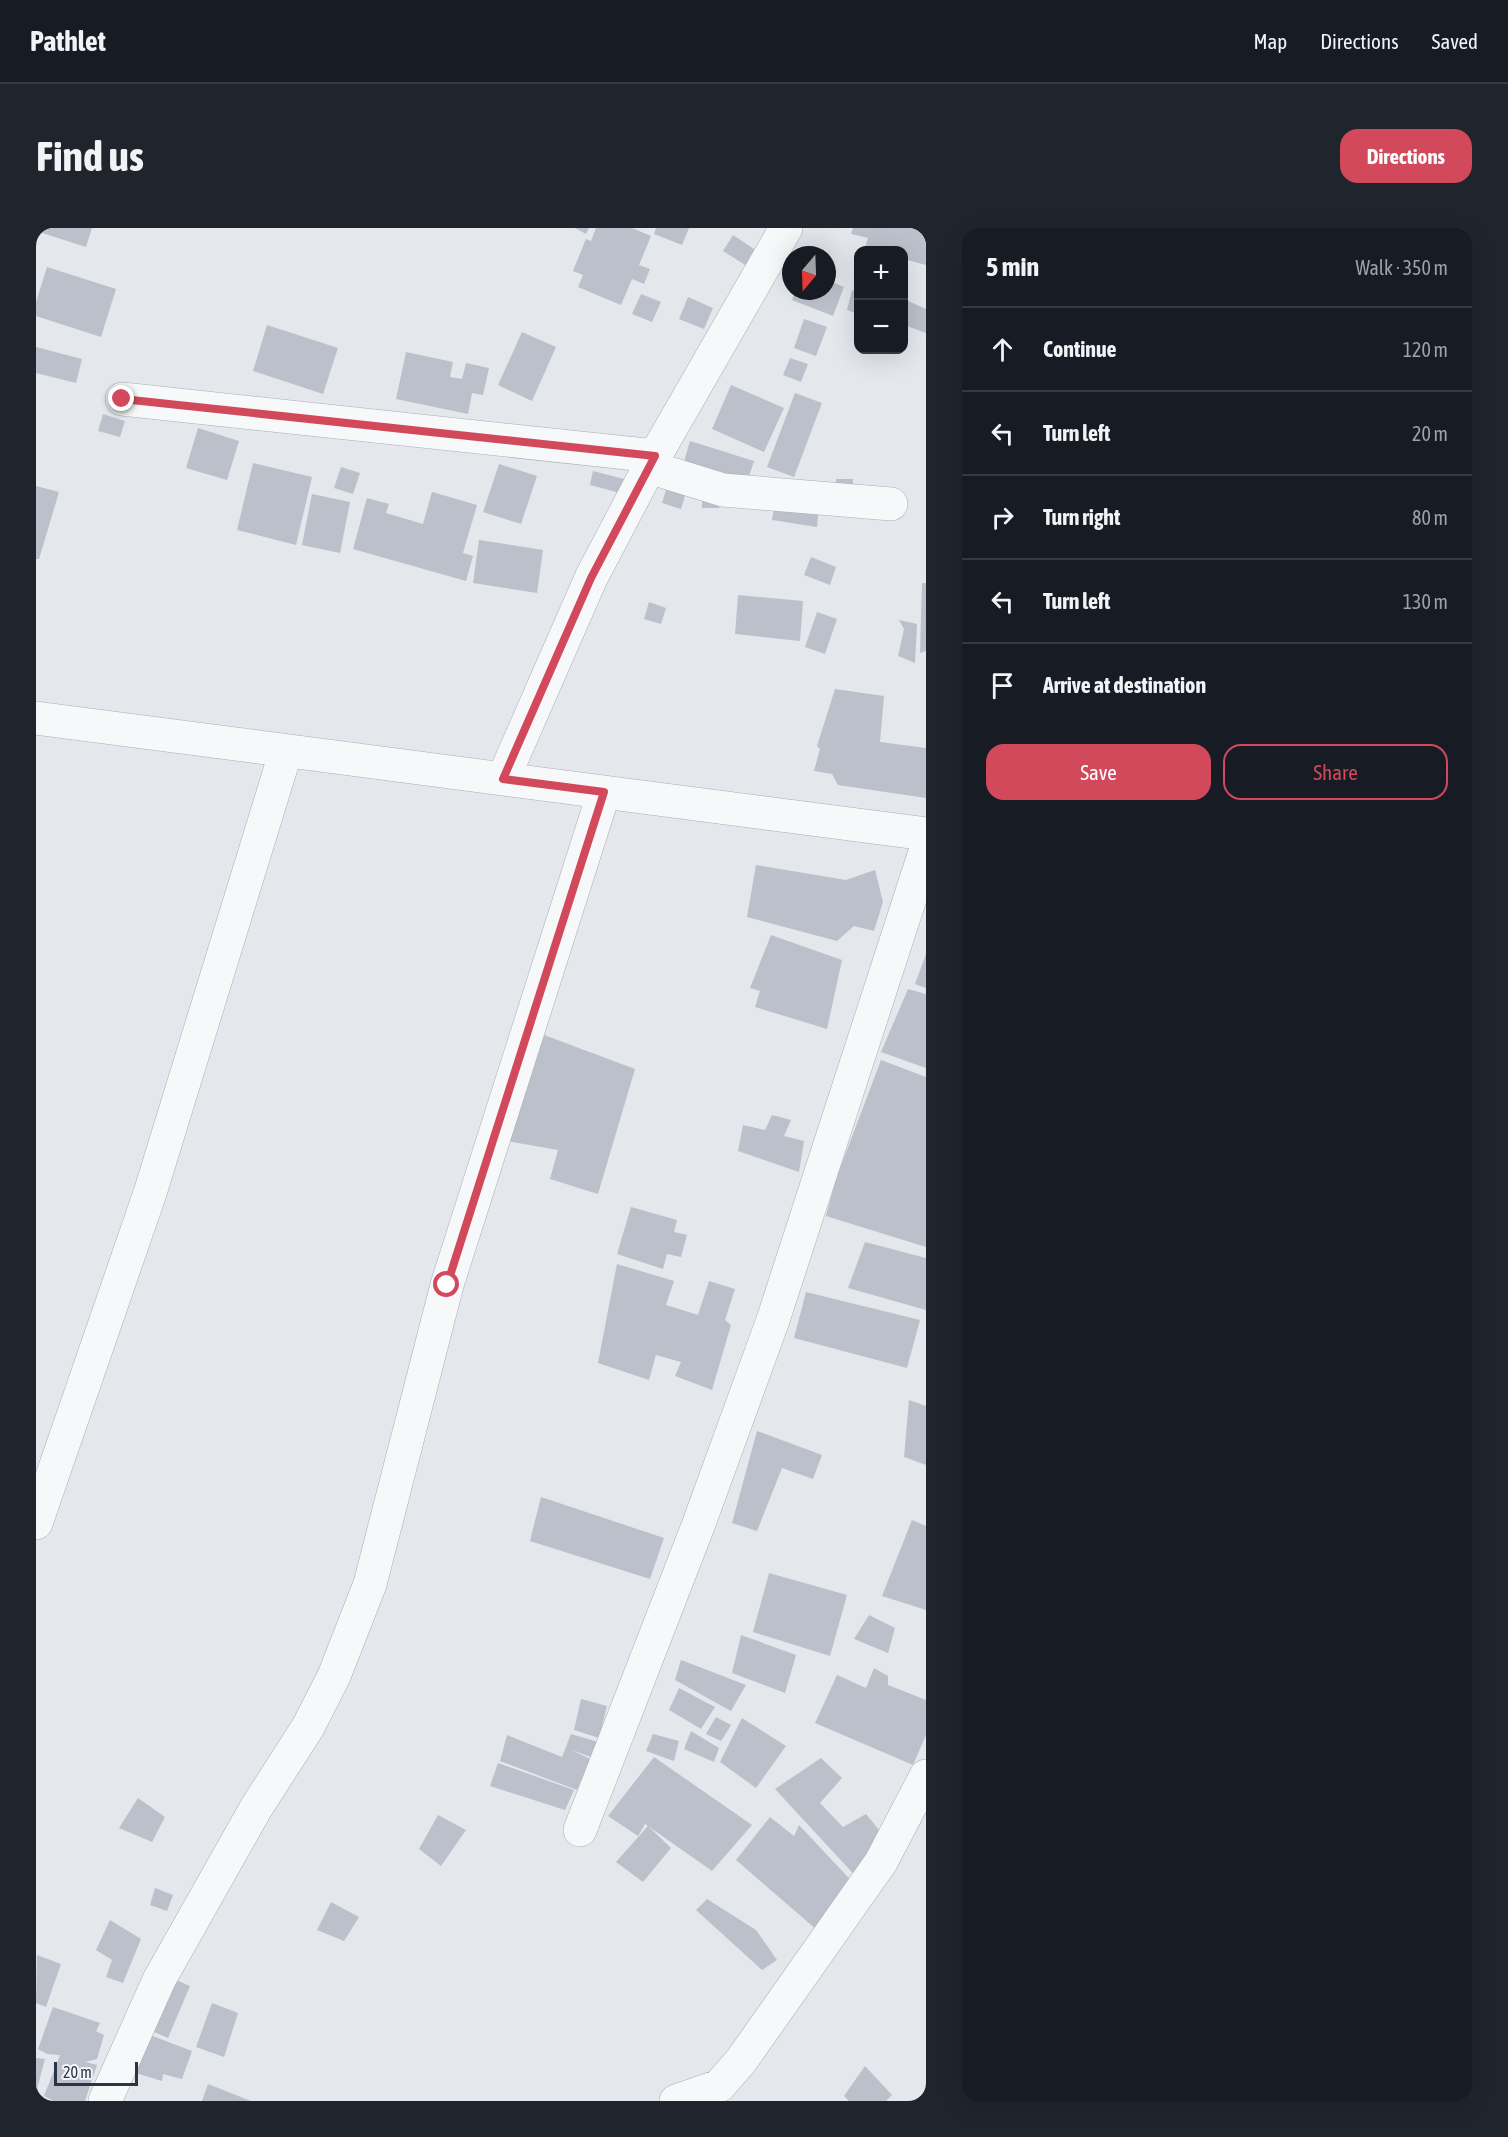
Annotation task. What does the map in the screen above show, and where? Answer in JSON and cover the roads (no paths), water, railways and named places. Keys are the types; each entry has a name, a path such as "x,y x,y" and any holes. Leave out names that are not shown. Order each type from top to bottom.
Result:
{"street":[{"path":"503,779 591,578 652,462 786,228"},
{"path":"122,399 652,462 723,490 891,504"},
{"path":"36,718 926,834"},
{"path":"36,1522 150,1193 286,751"},
{"path":"105,2101 159,1980 256,1808 308,1727 334,1676 366,1594 447,1285 604,792"},
{"path":"580,1830 698,1526 773,1320 926,849"},
{"path":"676,2101 719,2086 741,2061 881,1862 926,1776"}]}
